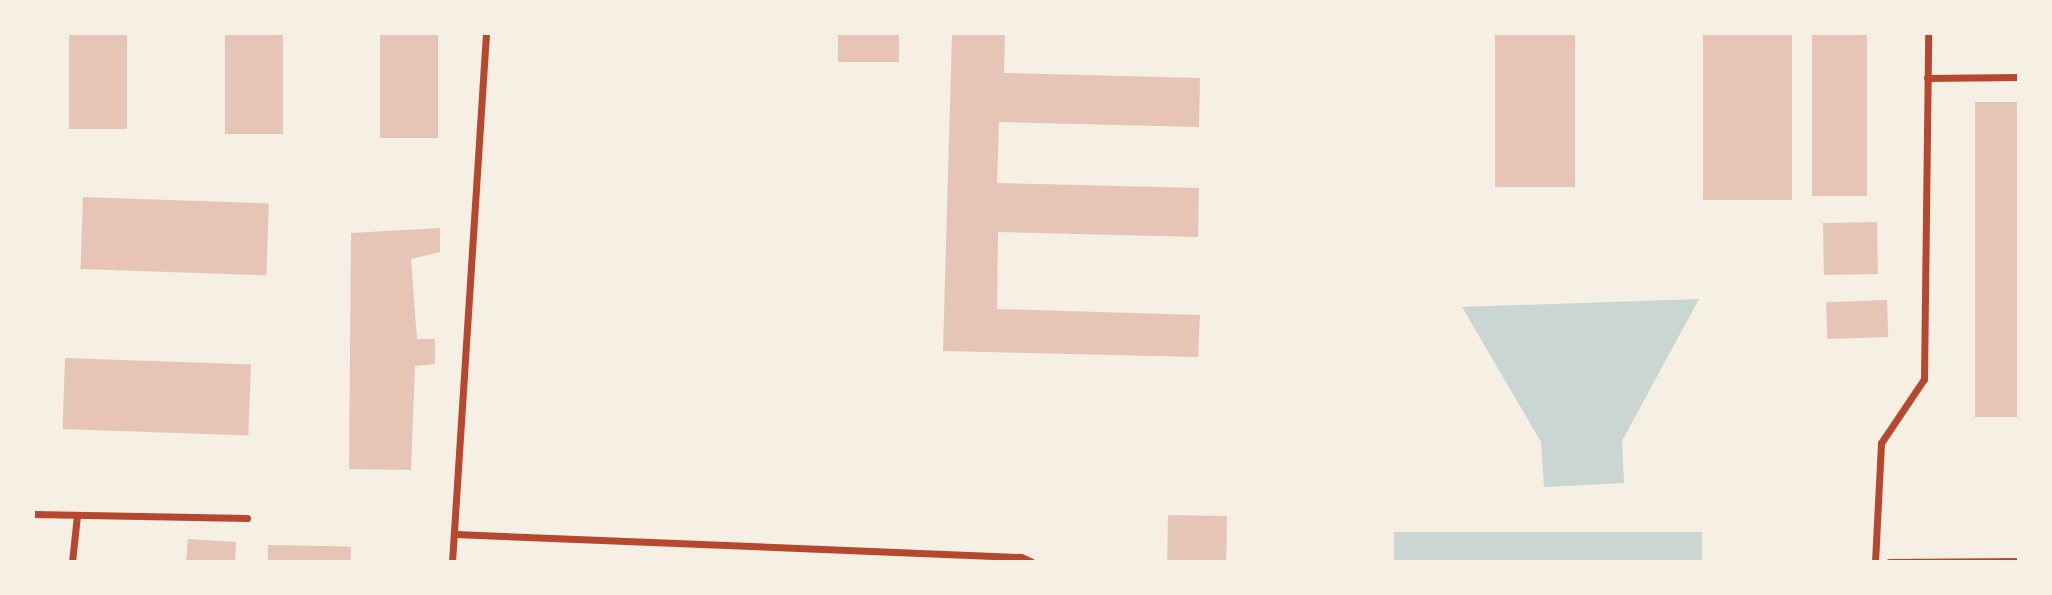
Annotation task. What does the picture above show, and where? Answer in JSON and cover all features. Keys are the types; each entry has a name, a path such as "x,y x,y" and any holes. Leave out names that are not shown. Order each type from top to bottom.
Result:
{"street":[{"path":"452,562 486,33"},
{"path":"1875,562 1881,443 1924,379 1928,33"},
{"path":"1927,78 2019,77"},
{"path":"33,514 247,518"},
{"path":"72,562 76,515"},
{"path":"455,534 1007,557 1032,562"},
{"path":"1889,562 2019,561"}],"shaded area":[{"path":"1699,299 1622,441 1624,483 1544,487 1541,442 1462,307"},
{"path":"1394,532 1702,532 1702,562 1394,562"}],"building":[{"path":"69,33 127,33 127,129 69,129"},
{"path":"225,33 283,33 283,134 225,134"},
{"path":"380,33 438,33 438,138 380,138"},
{"path":"838,33 899,33 899,62 838,62"},
{"path":"952,33 1005,33 1004,73 1200,78 1199,127 999,122 997,183 1199,188 1198,237 998,232 997,309 1200,315 1198,357 943,351"},
{"path":"1495,33 1575,33 1575,187 1495,187"},
{"path":"1703,33 1792,33 1792,200 1703,200"},
{"path":"1812,33 1867,33 1867,196 1812,196"},
{"path":"1975,102 2019,102 2019,417 1975,417"},
{"path":"83,197 269,203 266,275 80,269"},
{"path":"1877,222 1878,274 1824,275 1823,223"},
{"path":"440,228 440,252 411,259 417,339 435,339 435,364 415,366 411,470 349,469 351,233"},
{"path":"1887,300 1888,337 1827,339 1826,302"},
{"path":"65,358 251,364 248,435 63,429"},
{"path":"1168,515 1227,516 1226,562 1167,562"},
{"path":"188,539 236,542 235,562 186,562"},
{"path":"268,545 351,546 351,562 268,562"}]}
